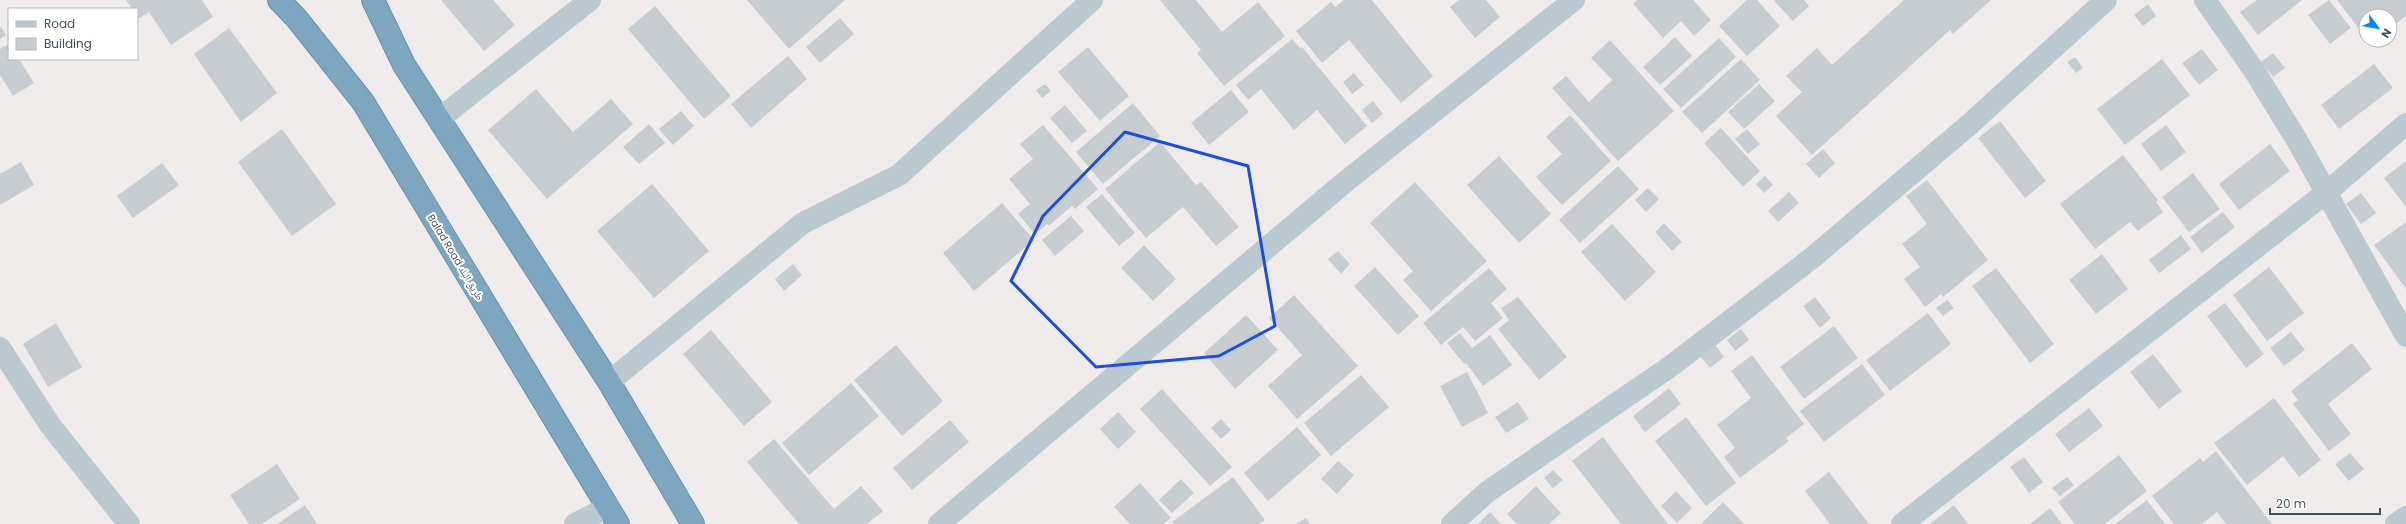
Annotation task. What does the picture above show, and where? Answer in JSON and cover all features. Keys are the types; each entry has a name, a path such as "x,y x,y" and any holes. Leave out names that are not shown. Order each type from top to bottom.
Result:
{"highway":[{"name":"Balad Road طريق البلد","path":"279,0 297,19 363,102 613,516"},
{"path":"373,0 404,64 608,382 694,524"}],"street":[{"path":"439,119 590,0"},
{"path":"608,382 803,223 899,175 1092,0"},
{"path":"939,524 1346,182 1574,0"},
{"path":"1452,524 1486,492 1671,366 1812,258 1970,124 2106,0"},
{"path":"2205,0 2255,72 2327,192 2406,336"},
{"path":"1902,524 2327,192 2406,124"},
{"path":"0,348 50,425 129,524"},
{"path":"575,524 613,516"},
{"path":"2396,524 2406,517"}],"highlighted area":[{"path":"1125,132 1248,166 1275,326 1219,356 1096,367 1011,281 1043,216"}],"building":[{"path":"126,0 202,0 213,17 171,45 149,12 138,19 138,8 131,8"},
{"path":"441,0 493,0 515,25 484,51"},
{"path":"747,0 845,0 789,49"},
{"path":"1160,0 1196,0 1222,32 1258,2 1285,36 1224,86 1197,53 1201,50"},
{"path":"1344,0 1372,0 1433,76 1401,103 1349,40 1322,63 1296,31 1331,2 1335,7"},
{"path":"1459,0 1486,0 1500,17 1475,38 1450,7"},
{"path":"1637,0 1693,0 1711,20 1694,36 1681,21 1663,38 1633,4"},
{"path":"1747,0 1757,0 1780,26 1747,56 1719,26"},
{"path":"1804,0 1809,6 1793,21 1774,1"},
{"path":"1904,0 1991,0 1953,34 1950,30 1812,155 1776,116 1802,92 1786,76 1817,48 1832,65"},
{"path":"2257,0 2302,0 2258,35 2240,12"},
{"path":"2329,0 2351,28 2330,44 2308,15"},
{"path":"2337,0 2406,0 2406,16 2398,22 2398,8 2358,8 2358,28"},
{"path":"2148,4 2156,16 2143,26 2134,15"},
{"path":"655,6 731,96 704,119 628,29"},
{"path":"840,18 854,34 820,63 806,47"},
{"path":"0,26 6,35 0,39"},
{"path":"229,28 277,93 241,122 194,54"},
{"path":"1675,37 1692,56 1660,85 1643,67"},
{"path":"1719,38 1736,57 1681,108 1663,89"},
{"path":"1292,39 1300,48 1302,47 1367,126 1345,144 1317,110 1294,130 1261,89 1248,100 1236,85"},
{"path":"1610,40 1674,111 1618,161 1552,88 1566,76 1589,102 1612,80 1591,58"},
{"path":"8,45 8,60 20,60 34,83 13,96 0,75 0,49"},
{"path":"1088,47 1129,96 1100,121 1058,72"},
{"path":"2202,49 2218,70 2199,85 2182,63"},
{"path":"2273,53 2285,68 2273,77 2261,62"},
{"path":"788,56 807,79 751,128 731,104"},
{"path":"2075,57 2083,68 2076,73 2067,62"},
{"path":"1741,59 1760,80 1702,133 1682,112"},
{"path":"2162,59 2190,95 2125,145 2097,109"},
{"path":"2374,64 2393,88 2339,129 2321,105"},
{"path":"1354,73 1364,85 1352,94 1343,82"},
{"path":"1045,84 1051,91 1042,98 1036,90"},
{"path":"1759,84 1775,101 1744,129 1728,112"},
{"path":"536,89 573,132 611,99 633,124 547,199 488,130"},
{"path":"1231,90 1249,112 1209,145 1191,123"},
{"path":"1373,101 1383,114 1372,123 1362,110"},
{"path":"1133,103 1160,136 1103,184 1076,152"},
{"path":"1065,105 1087,131 1072,143 1050,118"},
{"path":"681,111 694,126 673,145 659,129"},
{"path":"1570,115 1611,161 1562,205 1536,177 1562,154 1546,137"},
{"path":"2000,121 2046,181 2025,198 1978,138"},
{"path":"649,124 665,143 639,164 623,147"},
{"path":"1043,125 1098,189 1075,209 1072,206 1049,226 1047,224 1035,234 1018,214 1030,204 1009,179 1033,159 1020,144"},
{"path":"2166,125 2186,152 2161,171 2141,144"},
{"path":"1721,128 1760,171 1743,187 1704,143"},
{"path":"282,129 336,204 292,236 238,162"},
{"path":"1747,129 1760,144 1748,154 1735,139"},
{"path":"1160,142 1196,185 1201,182 1239,227 1216,246 1183,207 1146,238 1105,189"},
{"path":"2270,144 2290,171 2239,210 2219,184"},
{"path":"1823,149 1835,163 1819,178 1806,164"},
{"path":"2123,155 2158,200 2156,202 2163,212 2138,231 2130,222 2095,249 2060,204"},
{"path":"1499,156 1551,214 1519,243 1467,185"},
{"path":"2406,161 2406,207 2384,178"},
{"path":"21,162 34,185 0,205 0,174"},
{"path":"162,163 179,185 133,218 117,196"},
{"path":"1618,166 1639,189 1580,243 1559,220"},
{"path":"2193,173 2220,209 2189,232 2162,197"},
{"path":"1765,176 1773,185 1764,193 1756,184"},
{"path":"1927,180 1988,260 1943,297 1941,294 1925,307 1904,279 1920,267 1902,244 1927,224 1906,196"},
{"path":"1415,182 1487,261 1431,311 1403,280 1413,271 1370,223"},
{"path":"652,184 709,251 654,298 597,231"},
{"path":"1648,188 1659,199 1646,212 1635,200"},
{"path":"1789,192 1799,203 1778,222 1768,211"},
{"path":"2361,193 2376,213 2361,224 2346,204"},
{"path":"1102,194 1135,233 1119,246 1086,207"},
{"path":"1002,203 1034,240 974,291 943,253"},
{"path":"2223,212 2235,227 2202,253 2190,237"},
{"path":"1071,216 1084,231 1055,256 1042,240"},
{"path":"2406,222 2406,289 2374,245"},
{"path":"1664,223 1682,242 1672,251 1655,232"},
{"path":"1612,224 1656,272 1625,301 1581,252"},
{"path":"2181,235 2191,249 2159,273 2149,260"},
{"path":"1144,245 1176,279 1153,301 1121,268"},
{"path":"1338,251 1350,264 1341,274 1328,259"},
{"path":"2102,254 2128,289 2096,314 2069,280"},
{"path":"793,264 802,275 784,291 775,279"},
{"path":"1375,267 1419,316 1398,335 1354,286"},
{"path":"2269,267 2304,313 2267,341 2233,295"},
{"path":"1489,268 1507,289 1491,303 1503,318 1475,341 1463,327 1441,345 1423,323"},
{"path":"1996,268 2054,344 2030,363 1972,286"},
{"path":"1294,295 1358,366 1297,419 1268,386 1302,355 1269,318"},
{"path":"1518,297 1567,357 1539,380 1498,329 1509,320 1501,308"},
{"path":"1815,297 1831,318 1820,328 1803,306"},
{"path":"1947,300 1954,308 1943,316 1936,308"},
{"path":"2225,303 2264,354 2246,368 2207,316"},
{"path":"1928,313 1951,344 1890,391 1866,360"},
{"path":"1246,315 1278,350 1235,389 1204,353"},
{"path":"56,323 82,367 48,387 23,344"},
{"path":"1834,326 1858,358 1804,399 1780,367"},
{"path":"1741,329 1749,340 1735,351 1727,340"},
{"path":"711,330 772,402 744,426 683,354"},
{"path":"2291,332 2305,350 2284,366 2270,348"},
{"path":"1460,333 1472,348 1490,335 1512,365 1483,386 1466,363 1464,364 1447,343"},
{"path":"1713,342 1724,357 1710,368 1698,354"},
{"path":"2352,343 2372,369 2328,404 2351,434 2329,451 2293,404 2298,400 2291,391"},
{"path":"896,345 943,401 902,436 854,380"},
{"path":"2153,354 2182,391 2159,409 2130,372"},
{"path":"1752,355 1804,424 1786,438 1789,441 1740,478 1724,457 1735,448 1717,425 1751,398 1731,371"},
{"path":"1862,364 1885,395 1824,442 1800,411"},
{"path":"1467,372 1488,413 1462,427 1440,386"},
{"path":"1361,375 1389,407 1331,456 1304,423"},
{"path":"851,383 879,416 809,475 782,443"},
{"path":"1669,388 1681,404 1645,432 1633,416"},
{"path":"1162,389 1232,467 1210,486 1140,409"},
{"path":"2274,398 2321,460 2299,477 2283,456 2247,485 2214,443"},
{"path":"1518,402 1529,419 1506,433 1495,417"},
{"path":"2089,408 2103,426 2069,452 2055,434"},
{"path":"1118,412 1136,432 1118,449 1100,429"},
{"path":"1686,417 1736,483 1706,506 1655,441"},
{"path":"1221,419 1231,430 1221,439 1211,428"},
{"path":"950,420 969,442 912,490 893,468"},
{"path":"1297,427 1321,455 1268,501 1244,473"},
{"path":"1603,437 1668,524 1621,524 1572,461"},
{"path":"774,439 834,509 861,486 883,511 867,524 799,524 747,462"},
{"path":"2216,451 2272,524 2226,524 2217,512 2202,524 2174,524 2152,496 2200,458 2203,462"},
{"path":"2350,453 2364,469 2349,481 2335,464"},
{"path":"2119,455 2147,491 2105,524 2075,524 2058,502"},
{"path":"2024,457 2043,482 2029,493 2010,467"},
{"path":"1338,461 1354,475 1337,494 1321,479"},
{"path":"277,464 300,499 262,524 249,524 230,495"},
{"path":"1553,470 1563,480 1553,488 1544,478"},
{"path":"1829,472 1869,524 1830,524 1805,491"},
{"path":"1233,477 1265,520 1259,524 1174,524 1172,522"},
{"path":"2067,477 2074,485 2060,496 2052,488"},
{"path":"1181,479 1194,493 1172,513 1159,500"},
{"path":"1140,483 1171,518 1163,524 1130,524 1114,507"},
{"path":"1536,486 1561,513 1549,524 1517,524 1507,514"},
{"path":"1676,491 1692,508 1677,523 1661,506"},
{"path":"2147,500 2165,524 2115,524"},
{"path":"1723,502 1744,524 1701,524"},
{"path":"305,505 317,524 277,524"},
{"path":"1954,505 1968,524 1930,524"},
{"path":"2050,508 2062,524 2030,524"},
{"path":"1490,512 1501,524 1478,524"},
{"path":"1306,518 1310,524 1296,524"}]}
